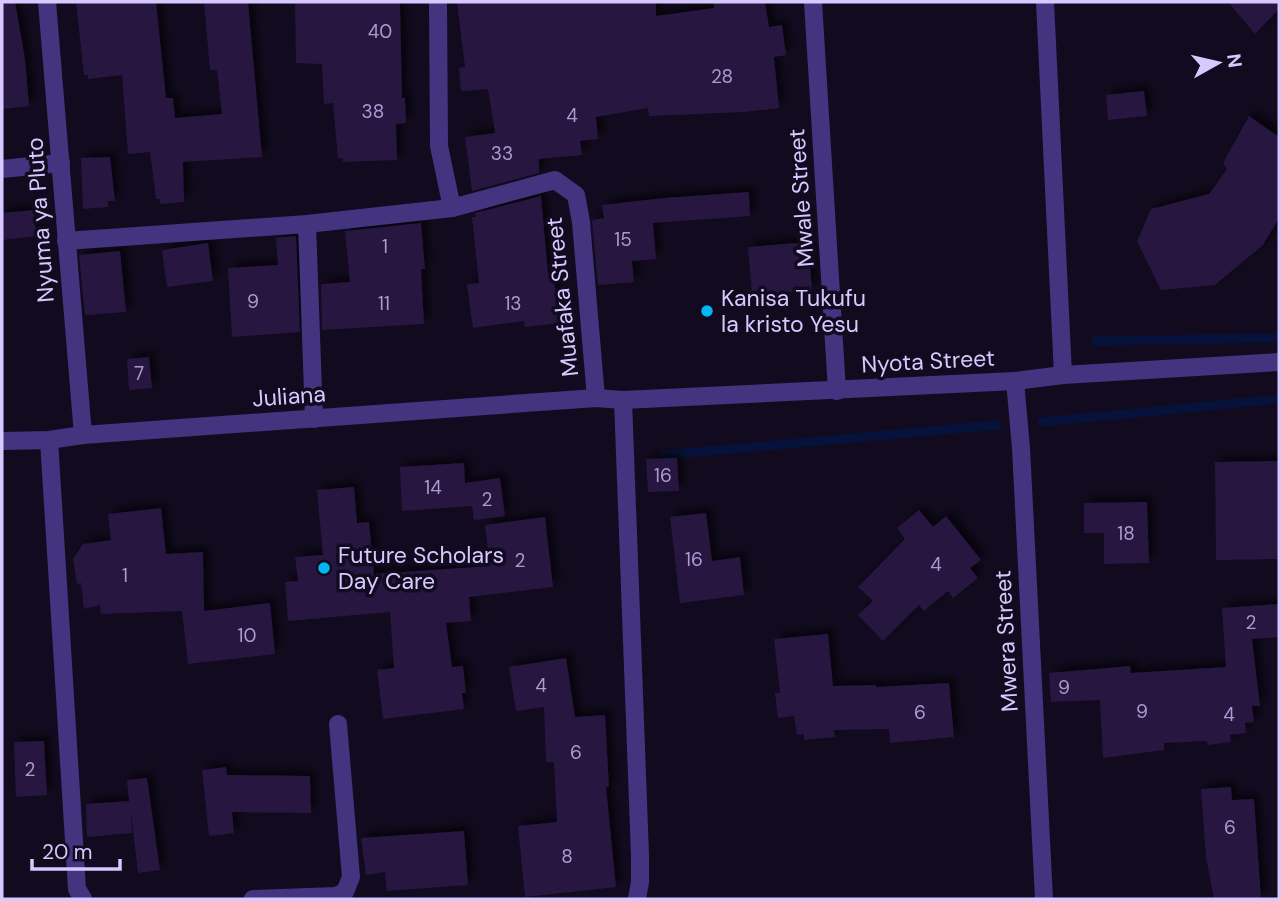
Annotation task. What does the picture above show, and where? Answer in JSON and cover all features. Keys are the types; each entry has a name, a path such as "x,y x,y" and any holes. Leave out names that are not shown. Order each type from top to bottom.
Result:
{"street":[{"name":"Nyuma ya Pluto","path":"47,2 83,435"},
{"path":"66,241 307,224 452,208 439,146 438,2"},
{"name":"Mwale Street","path":"813,2 837,391"},
{"path":"1045,2 1063,375"},
{"path":"2,169 61,163"},
{"name":"Muafaka Street","path":"452,208 555,180 576,195 581,222 588,399"},
{"path":"307,224 314,419"},
{"name":"Nyota Street","path":"588,399 623,400 837,391 1279,362"},
{"name":"Mwera Street","path":"1015,381 1021,447 1044,899"},
{"name":"Juliana","path":"2,442 588,399"},
{"path":"623,400 640,855 637,899"},
{"path":"49,440 77,889 83,899"},
{"path":"253,899 336,896 345,892 351,877 338,724"}],"building":[{"path":"2,2 15,2 25,59 29,106 2,109"},
{"path":"76,2 156,2 166,98 173,98 175,118 222,114 217,70 210,70 204,2 248,2 262,157 183,162 184,202 160,204 160,199 156,199 150,152 128,154 122,75 88,79 88,75 84,75"},
{"path":"295,2 400,2 402,98 405,98 406,123 396,124 397,160 343,162 343,158 338,158 333,103 324,104 322,64 296,63"},
{"path":"457,2 656,2 656,16 714,8 713,2 765,2 769,27 782,25 786,55 774,57 779,108 649,116 648,108 596,117 598,139 580,141 582,155 539,159 539,173 472,191 465,137 495,133 488,89 461,91 459,68 465,67"},
{"path":"1228,2 1279,2 1279,9 1255,34"},
{"path":"1144,91 1147,116 1108,120 1106,95"},
{"path":"1249,116 1279,137 1279,218 1263,245 1215,285 1161,290 1137,241 1151,209 1209,194 1227,169 1223,163"},
{"path":"110,157 115,201 108,201 108,207 83,209 81,158"},
{"path":"749,192 750,216 653,223 656,259 632,261 634,282 598,285 592,220 604,218 602,205"},
{"path":"541,196 548,273 553,272 560,323 525,327 524,321 473,328 467,284 479,283 472,217 476,217 475,213"},
{"path":"34,210 36,236 2,240 2,213"},
{"path":"421,223 425,269 421,269 424,324 322,330 321,284 350,282 345,231"},
{"path":"296,236 300,332 232,337 228,268 278,265 276,238"},
{"path":"808,242 812,290 752,295 748,247"},
{"path":"208,243 213,281 167,287 162,250"},
{"path":"120,251 126,312 85,315 79,255"},
{"path":"149,357 152,388 129,390 127,359"},
{"path":"677,458 679,491 648,492 646,459"},
{"path":"1279,461 1279,559 1216,560 1215,462"},
{"path":"464,463 465,483 500,478 505,516 474,520 472,506 402,511 400,467"},
{"path":"354,487 357,523 369,522 374,574 490,566 485,525 545,517 553,587 469,597 471,621 446,623 452,667 463,666 466,693 462,693 464,709 383,719 377,670 394,668 390,612 288,621 285,582 298,581 295,557 323,555 317,490"},
{"path":"1147,502 1149,563 1104,564 1104,533 1084,533 1084,503"},
{"path":"161,508 166,554 203,552 204,611 270,603 275,654 188,664 182,611 101,614 100,605 84,609 81,583 77,584 73,559 83,544 111,540 108,514"},
{"path":"919,510 933,527 946,516 981,560 970,568 978,578 953,598 948,591 924,611 919,605 883,641 858,615 873,601 858,587 905,539 897,528"},
{"path":"706,513 712,561 740,557 744,595 680,603 670,517"},
{"path":"1279,604 1279,637 1252,639 1260,706 1252,706 1254,722 1245,723 1246,733 1230,735 1231,742 1208,745 1207,741 1164,743 1164,750 1103,758 1100,700 1051,702 1049,673 1130,666 1131,673 1226,667 1222,608"},
{"path":"828,634 833,686 876,687 949,683 954,737 890,743 889,729 834,730 835,737 804,740 804,734 797,735 794,716 778,718 775,693 780,693 774,639"},
{"path":"566,658 575,717 605,715 609,787 606,787 616,887 525,897 518,826 557,822 554,762 546,762 544,707 516,711 509,667"},
{"path":"44,741 47,795 16,797 14,742"},
{"path":"226,767 227,775 310,776 311,813 232,812 234,833 209,836 202,770"},
{"path":"147,778 160,870 138,873 131,813 132,833 87,837 86,804 129,801 127,780"},
{"path":"1231,787 1232,800 1254,799 1261,899 1214,899 1206,857 1201,789"},
{"path":"464,831 468,885 387,891 385,872 366,875 361,838"}],"waterway":[{"path":"1096,341 1279,338"},
{"path":"1042,422 1279,399"},
{"path":"665,455 997,425"}],"place":[{"name":"Kanisa Tukufu la kristo Yesu","path":"707,311"},
{"name":"Future Scholars Day Care","path":"324,568"}]}
